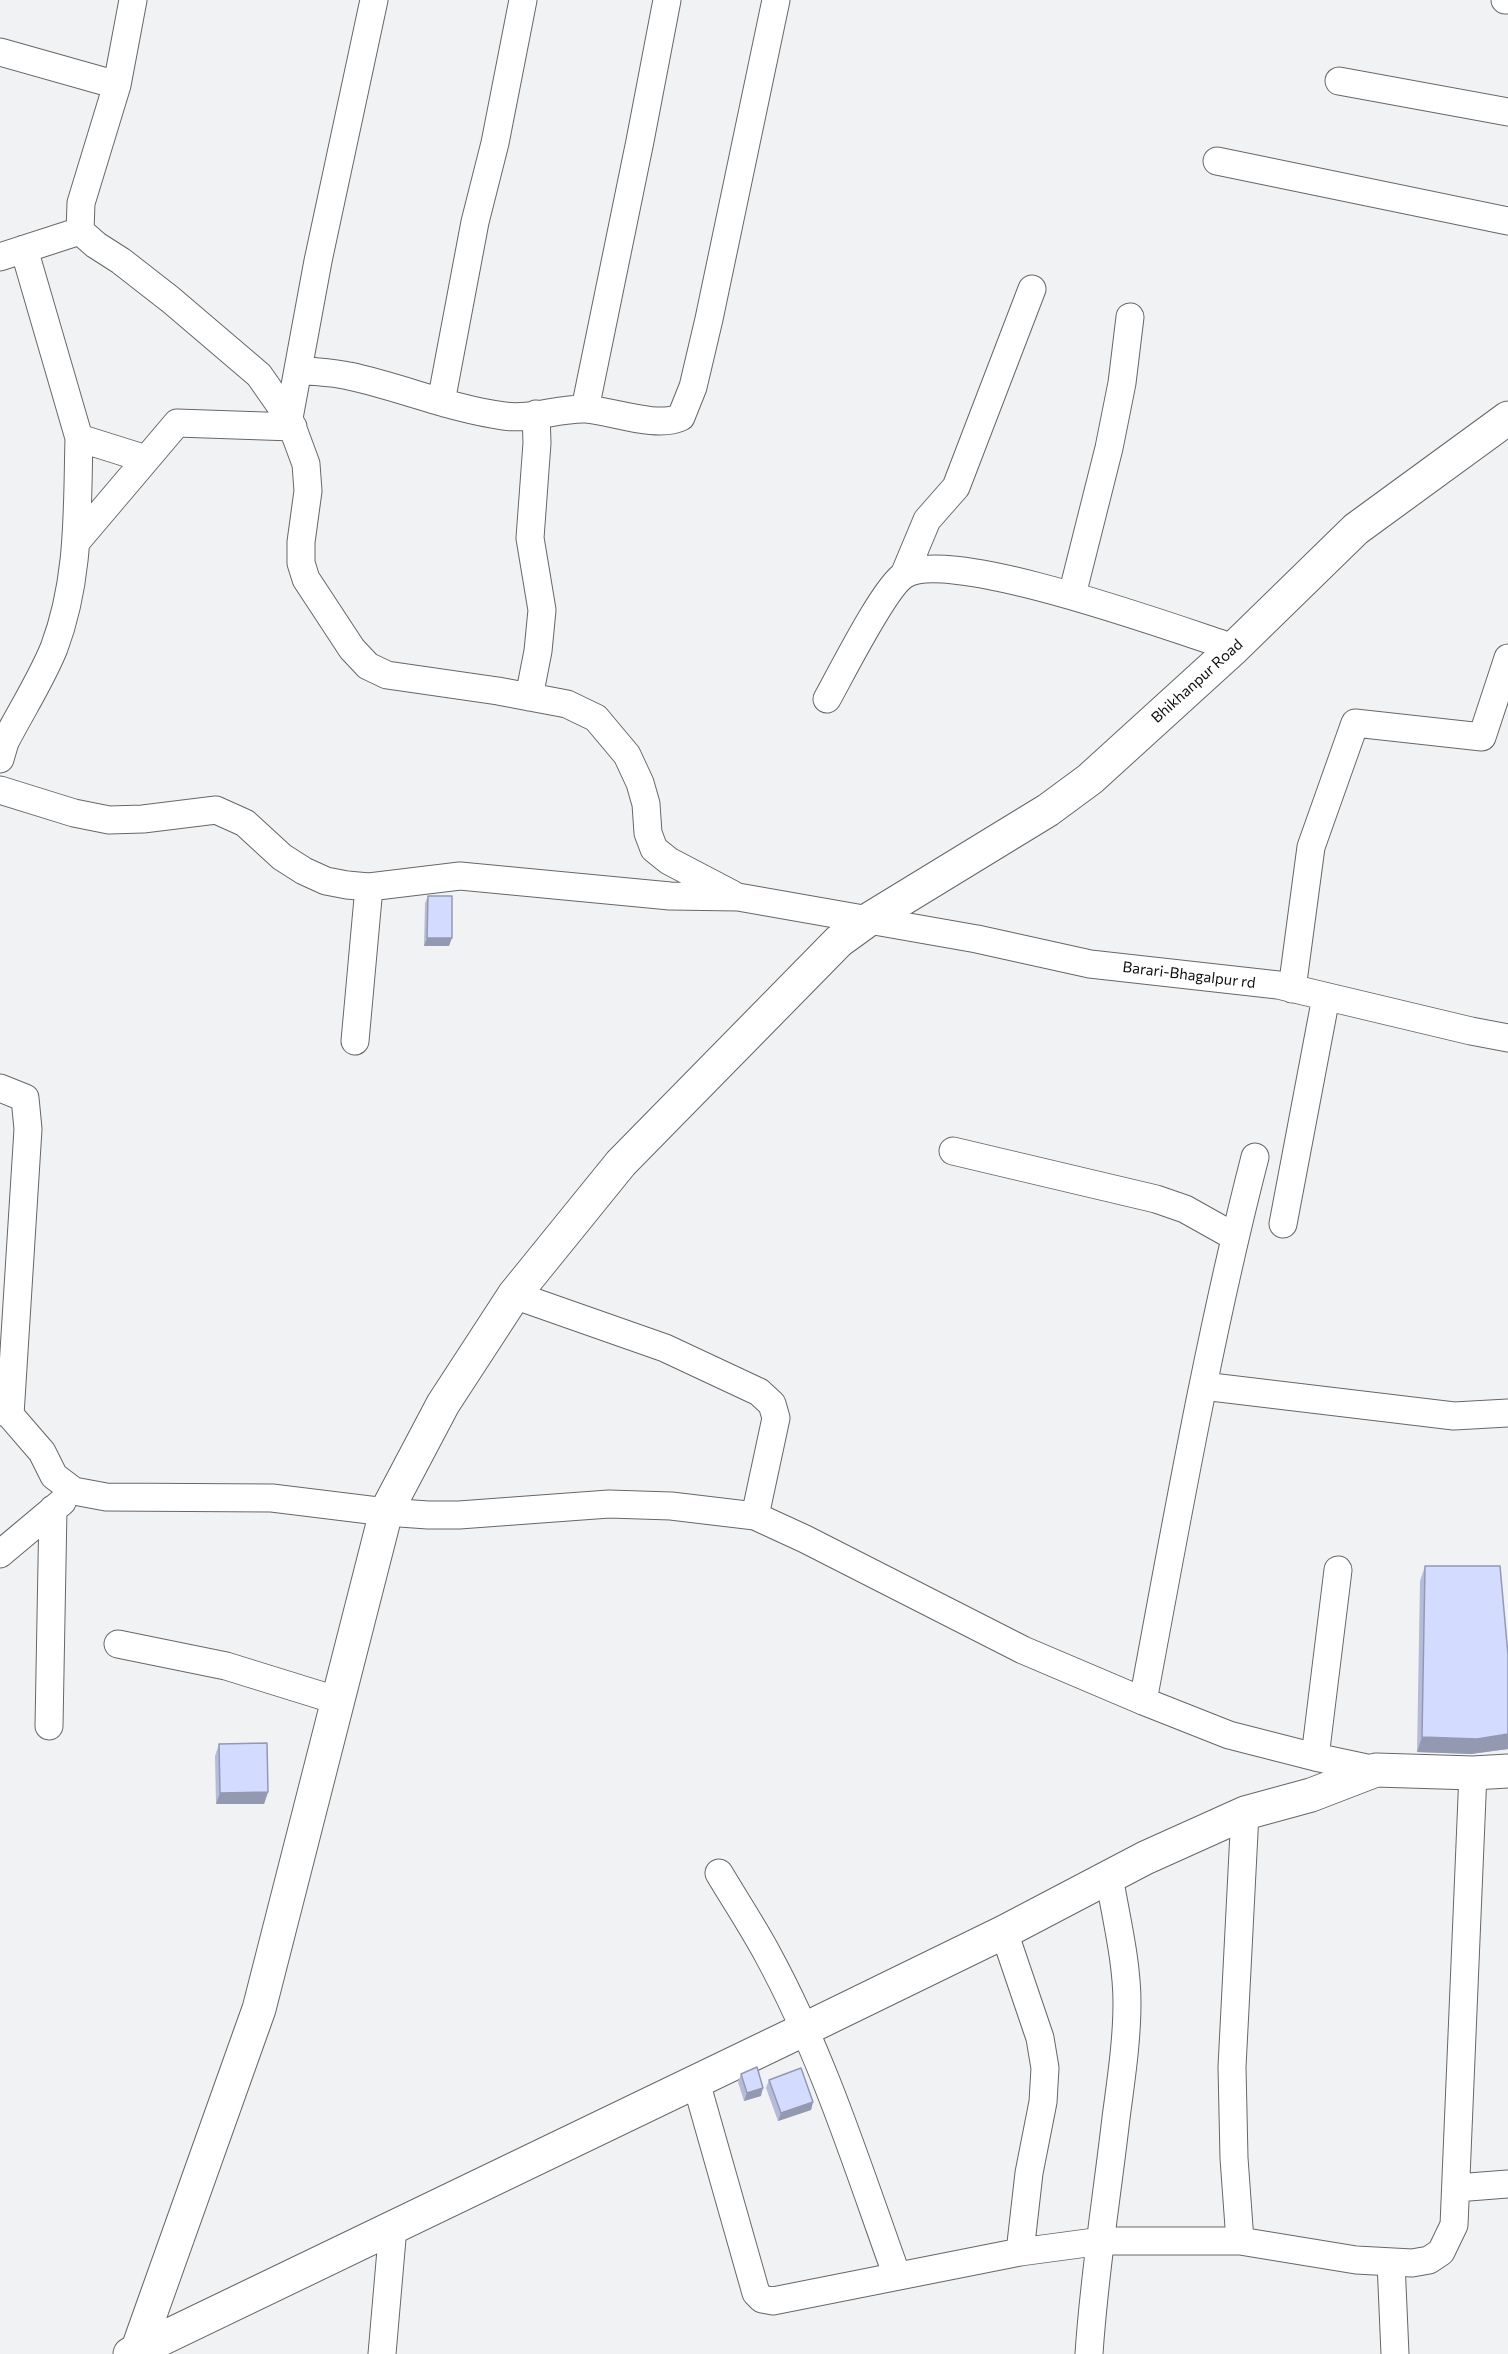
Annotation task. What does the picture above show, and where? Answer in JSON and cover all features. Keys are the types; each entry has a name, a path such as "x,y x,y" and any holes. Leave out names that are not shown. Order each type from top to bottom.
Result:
{"main road":[{"name":"Bhikhanpur Road","path":"134,2353 260,2009 386,1512 443,1404 514,1295 621,1163 838,941 868,920 1048,810 1090,779 1234,648 1356,529 1504,428"},
{"path":"134,2353 1004,1932 1109,1876 1245,1813 1311,1795 1376,1770 1473,1773 1508,1771"}],"street":[{"path":"80,231 81,203 117,85 133,0"},
{"path":"291,422 318,261 374,0"},
{"path":"441,402 475,222 495,143 524,0"},
{"path":"585,409 667,0"},
{"path":"299,370 349,376 441,402 505,416 585,409 660,421 674,420 684,411 693,387 776,0"},
{"path":"0,52 117,85"},
{"path":"1339,81 1508,112"},
{"path":"1217,161 1508,221"},
{"path":"0,759 4,742 53,649 66,610 76,555 79,438 12,253 80,231"},
{"path":"80,231 171,300 259,375 291,422 307,473 308,491 301,542 301,563 306,579 352,649 368,666 387,675 567,704 596,718 627,755 640,783 646,804 648,833 654,849 669,861 738,897"},
{"path":"827,699 883,601 904,575 927,520 956,487 1032,289"},
{"path":"1072,595 1109,448 1122,383 1130,317"},
{"path":"529,697 542,610 530,538 537,443 536,414"},
{"path":"76,541 177,423 291,422"},
{"path":"79,438 146,459"},
{"path":"904,575 936,568 985,575 1072,595 1234,648"},
{"path":"1292,989 1311,847 1355,723 1482,737 1508,658"},
{"path":"0,790 74,813 109,820 135,820 216,810 245,823 282,857 326,881 369,887 460,876 670,896 738,897"},
{"path":"355,1041 369,887"},
{"name":"Barari-Bhagalpur rd","path":"738,897 977,939 1090,964 1278,985 1508,1038"},
{"path":"1283,1224 1326,997"},
{"path":"0,1088 25,1098 28,1129 5,1412 42,1452 54,1476 74,1491 106,1497 272,1498 386,1512 459,1515 609,1504 671,1506 755,1516 1023,1650 1143,1701 1229,1735 1376,1770"},
{"path":"953,1151 1156,1199 1185,1209 1234,1238"},
{"path":"1143,1701 1203,1386 1234,1238 1256,1157"},
{"path":"514,1295 666,1348 759,1392 772,1404 776,1418 755,1516"},
{"path":"1203,1386 1454,1416 1508,1413"},
{"path":"0,1554 74,1491"},
{"path":"49,1726 53,1509"},
{"path":"1315,1757 1338,1570"},
{"path":"118,1644 226,1666 339,1701"},
{"path":"696,2082 756,2293 762,2299 773,2301 1020,2252 1102,2241 1240,2241 1356,2260 1412,2263 1429,2260 1441,2252 1454,2225 1473,1773"},
{"path":"1240,2241 1234,2158 1232,2067 1245,1813"},
{"path":"719,1873 768,1956 803,2030 833,2101 897,2276"},
{"path":"1089,2354 1093,2290 1102,2241 1127,2004 1109,1876"},
{"path":"1004,1932 1040,2038 1045,2068 1043,2102 1029,2173 1020,2252"},
{"path":"1456,2188 1508,2184"},
{"path":"382,2354 393,2227"},
{"path":"1391,2262 1395,2354"}],"building":[{"path":"428,896 452,896 452,938 427,938"},
{"path":"1425,1566 1500,1566 1508,1655 1508,1734 1477,1739 1422,1737"},
{"path":"267,1743 268,1792 220,1793 219,1744"},
{"path":"757,2067 763,2088 747,2093 741,2074"},
{"path":"801,2068 813,2102 781,2113 769,2080"}]}
